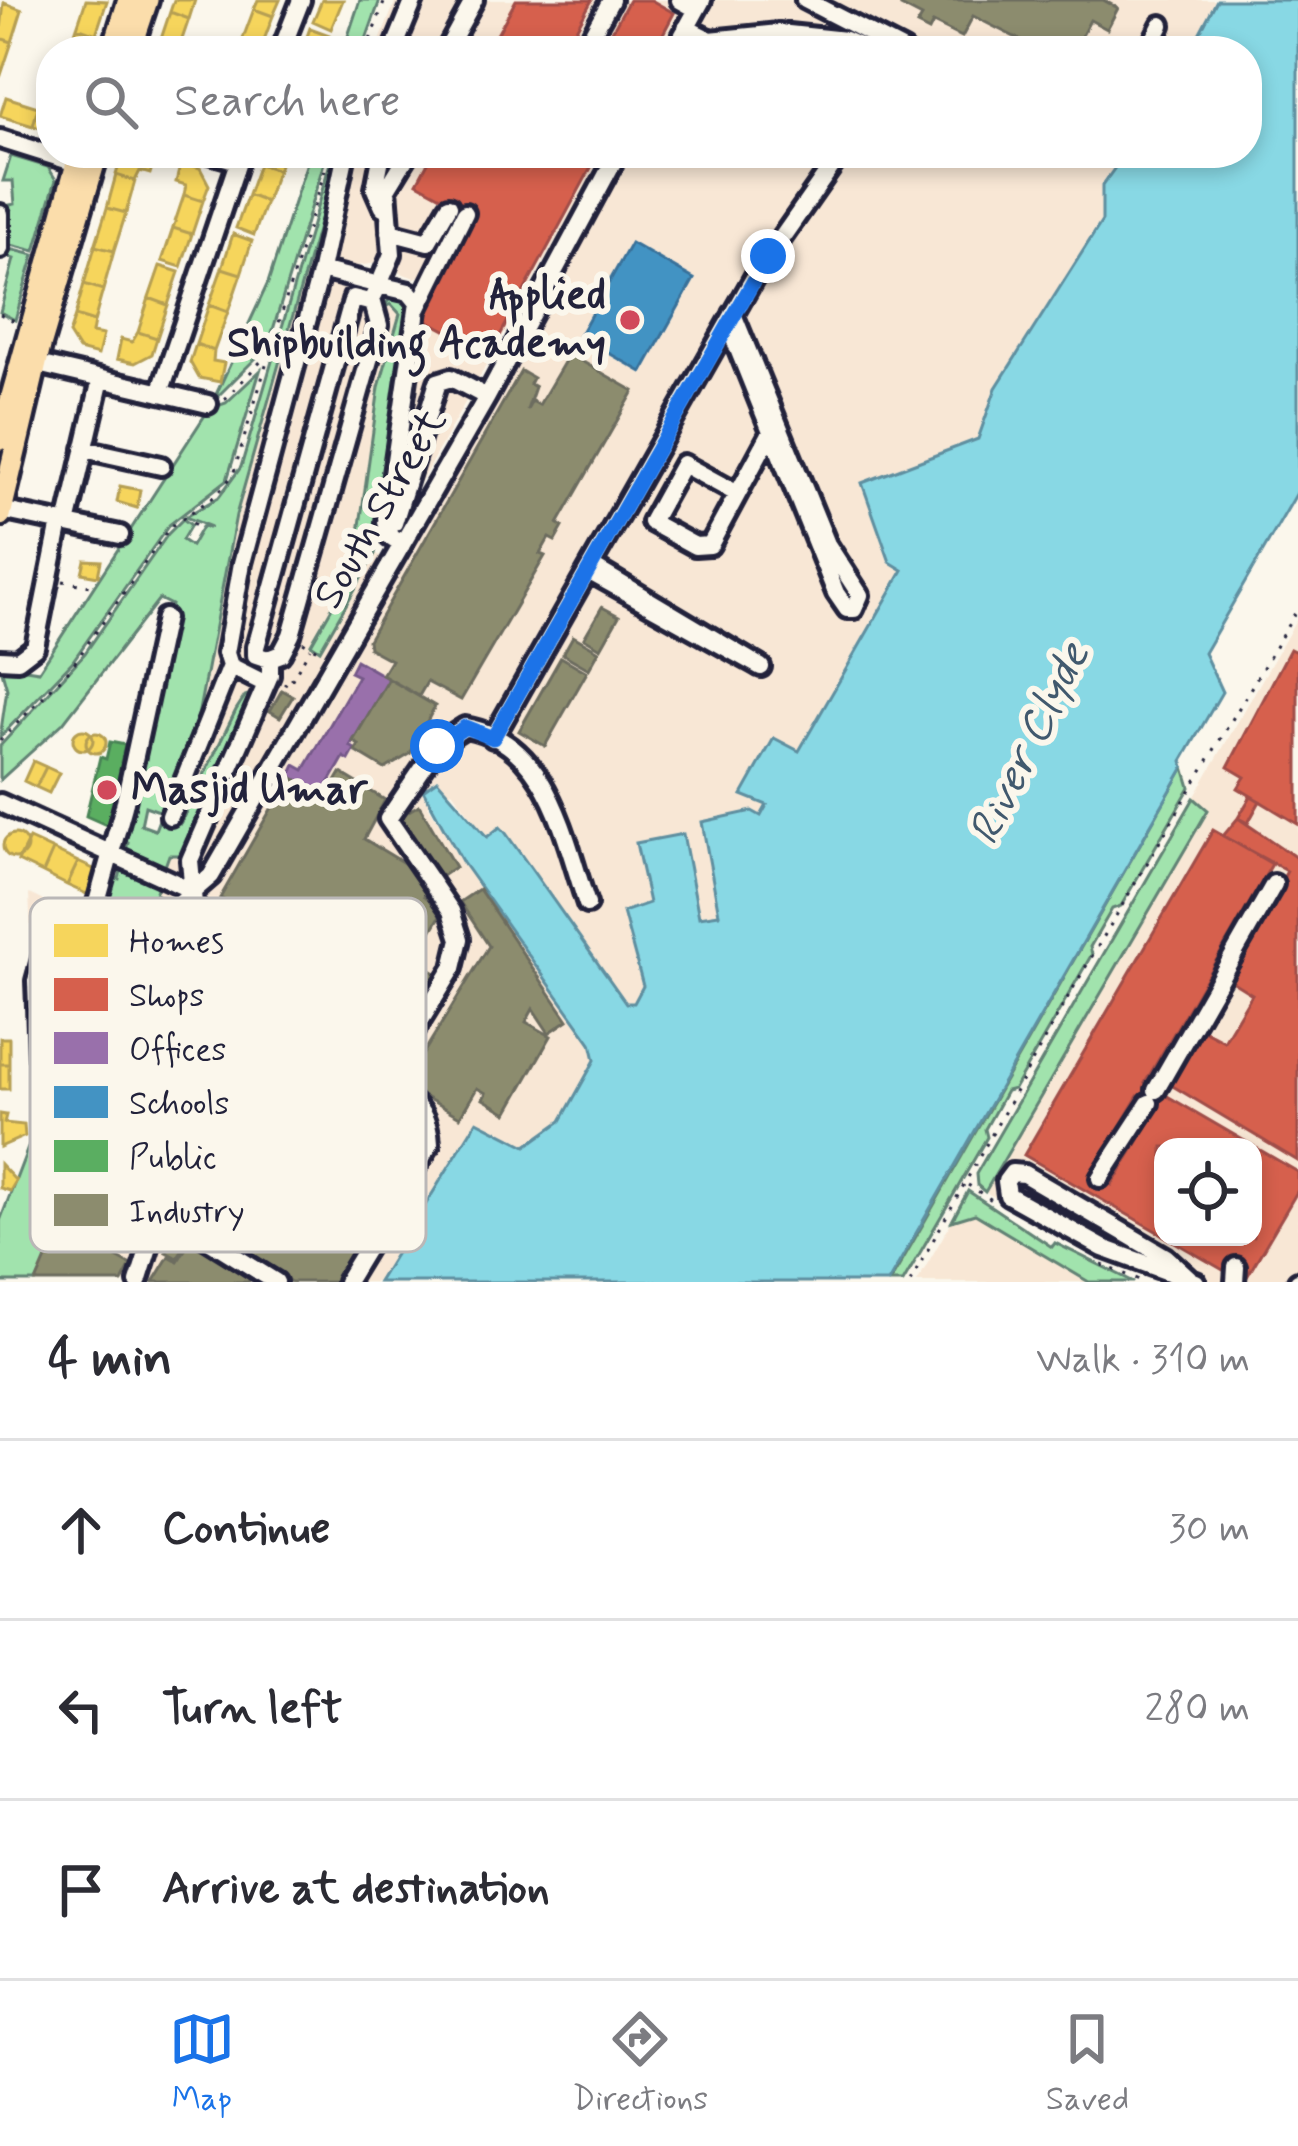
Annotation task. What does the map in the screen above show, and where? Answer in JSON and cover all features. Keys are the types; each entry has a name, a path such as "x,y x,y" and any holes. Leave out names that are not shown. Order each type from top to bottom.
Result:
{"main road":[{"path":"117,36 129,0"},
{"path":"135,36 147,0"},
{"path":"0,439 83,168"},
{"path":"1,512 27,362"}],"street":[{"path":"286,36 301,0"},
{"path":"399,36 414,0"},
{"path":"454,36 474,0"},
{"path":"591,36 611,0"},
{"path":"805,0 875,36"},
{"path":"682,36 693,3"},
{"path":"1156,36 1161,25"},
{"path":"686,28 705,36"},
{"path":"751,36 807,36"},
{"path":"1,142 36,149"},
{"path":"160,393 236,168"},
{"path":"170,815 230,666 226,653 242,563 321,270 343,168"},
{"path":"379,168 375,189 390,225 428,242 457,209 418,309 389,497 396,541"},
{"path":"271,660 288,644 379,325 375,293 391,260 387,189 400,168"},
{"name":"South Street","path":"191,890 211,875 396,541 487,397 611,168"},
{"path":"493,738 731,319 832,168"},
{"path":"0,214 0,249"},
{"path":"321,270 375,293"},
{"path":"192,898 192,852 275,684 271,660 255,650 349,304 356,297 375,293 413,295 418,309"},
{"path":"731,319 826,544 861,598 857,608 849,610 838,598 731,319"},
{"path":"27,362 208,404"},
{"path":"396,541 438,382 451,378 487,397"},
{"path":"0,659 18,660 35,647 48,578 101,379"},
{"path":"736,493 683,464 651,522 707,547 771,431"},
{"path":"84,449 161,466"},
{"path":"1,512 120,535"},
{"path":"591,570 761,667 591,570"},
{"path":"99,898 165,618"},
{"path":"230,666 275,684"},
{"path":"426,1009 453,968 460,939 451,911 388,819 442,740 465,727 493,738 543,778 587,904"},
{"path":"0,802 191,890"},
{"path":"1103,1248 1088,1227 1087,1211 1095,1185 1153,1096 1274,884"},
{"path":"187,898 191,890"},
{"path":"1012,1173 1031,1178 1166,1257 1192,1280 1103,1248 1049,1217 1005,1189 1012,1173"},
{"path":"1031,1178 1035,1203 1049,1217"},
{"path":"138,1282 148,1252"},
{"path":"224,1252 265,1279"},
{"path":"346,1282 364,1252"}],"path":[{"path":"372,36 385,0"},
{"path":"0,741 70,669 181,517 215,496 233,475 325,168"},
{"path":"208,404 225,399 269,353"},
{"path":"181,517 201,528"},
{"path":"48,578 90,586"},
{"path":"910,1282 1069,997 1298,608"},
{"path":"275,684 288,686 309,645 320,651"}],"shaded area":[{"path":"396,0 688,0 668,36 382,36"},
{"path":"689,0 1217,0 1198,36 696,36 709,11"},
{"path":"335,168 597,168 402,515 392,513 425,304 437,282 424,274 415,278 401,273 385,262 342,268 350,285 347,299 381,309 392,297 405,302 375,553 402,569 625,168 1114,168 1104,180 1102,221 996,388 978,439 799,752 774,739 742,794 767,806 761,816 735,818 719,914 699,917 682,835 649,904 635,956 643,989 634,1003 626,1003 505,832 500,828 487,837 452,791 428,806 593,1047 594,1064 561,1121 524,1147 477,1121 426,1204 426,898 155,895 180,825 160,817 198,716 236,515"},
{"path":"1298,617 1298,1282 1167,1282 1093,1253 985,1192 1207,811 1194,798"},
{"path":"970,1213 1089,1282 917,1282 952,1221"},
{"path":"49,1252 396,1252 378,1282 37,1282"}],"green space":[{"path":"360,0 380,0 367,36 348,36"},
{"path":"11,156 36,163 36,168 49,168 56,180 35,251 11,245 5,206 15,204 13,181 3,181"},
{"path":"305,168 322,168 268,346 213,401 268,283"},
{"path":"329,168 335,168 236,515 198,716 162,812 145,806 141,825 155,830 160,817 180,824 236,710 245,696 254,693 184,855 169,855 155,894 163,898 102,898 108,876 119,879 128,842 118,837 171,605 159,599 63,723 0,780 0,746 85,653 168,534 183,519 191,525 182,540 191,546 202,527 211,527 185,517 219,497 241,467"},
{"path":"10,249 34,255 15,320 0,312 14,259 4,256"},
{"path":"392,297 405,302 411,314 375,554 320,650 311,644 354,569 379,387 400,314 391,304 381,309"},
{"path":"260,371 227,480 169,525 72,662 0,737 7,689 0,665 39,671 209,409 226,403"},
{"path":"1184,767 1190,787 1121,906 1112,909 1090,947 1092,954 1014,1089 1006,1091 985,1129 987,1137 903,1282 890,1282"},
{"path":"1194,798 1208,810 985,1192 977,1185 976,1174"},
{"path":"30,1142 30,1252 50,1252 36,1282 0,1282 0,1221"},
{"path":"968,1191 1052,1247 1055,1243 1134,1282 1089,1282 975,1214 952,1221"}],"water":[{"name":"River Clyde","path":"1217,0 1298,0 1298,491 1204,653 1222,692 1182,761 1184,767 888,1282 378,1282 396,1252 426,1252 426,1204 477,1121 526,1146 561,1121 595,1060 591,1043 463,863 423,790 437,780 487,837 500,827 505,832 626,1003 634,1003 643,986 623,912 649,903 636,843 683,834 699,917 719,914 702,822 752,811 761,816 767,805 742,795 774,738 799,751 903,570 890,562 862,483 978,439 996,388 1102,221 1102,186 1115,168 1262,168 1262,36 1198,36"}],"building: Homes":[{"path":"86,0 107,1 96,34 77,27"},
{"path":"174,0 195,0 189,19 170,12"},
{"path":"258,0 280,0 273,16 254,9"},
{"path":"322,0 343,0 331,29 313,21"},
{"path":"4,3 22,10 12,42 0,38"},
{"path":"254,9 273,16 266,36 244,36"},
{"path":"170,12 189,19 183,36 162,36"},
{"path":"77,27 96,34 95,36 74,36"},
{"path":"310,28 329,35 329,36 307,36"},
{"path":"0,38 12,42 1,75 0,74"},
{"path":"6,97 36,106 33,126 0,116"},
{"path":"118,168 152,168 150,174 140,171 135,181 116,175"},
{"path":"180,168 200,168 209,185 203,201 184,195 186,185 176,182"},
{"path":"258,168 278,170 266,202 248,195"},
{"path":"116,175 135,181 126,213 107,208"},
{"path":"184,195 203,201 192,234 173,228"},
{"path":"248,195 266,202 254,235 236,228"},
{"path":"107,208 126,213 114,251 95,246"},
{"path":"173,228 192,234 181,267 162,261"},
{"path":"233,234 252,241 241,274 222,268"},
{"path":"95,246 114,251 103,290 84,284"},
{"path":"160,266 179,272 168,305 149,298"},
{"path":"222,268 241,274 228,312 209,305"},
{"path":"84,284 103,290 94,322 75,316"},
{"path":"149,298 168,305 157,338 138,332"},
{"path":"209,305 228,312 214,351 196,344"},
{"path":"75,316 94,322 92,333 103,335 98,355 79,350 69,334"},
{"path":"138,332 157,338 152,354 135,363 117,359 121,339 132,342"},
{"path":"196,344 214,351 213,361 224,363 220,382 199,378 190,362"},
{"path":"120,486 140,490 137,508 117,502"},
{"path":"85,560 101,561 98,576 82,573"},
{"path":"83,730 93,740 83,750 73,740"},
{"path":"96,733 106,743 96,753 86,743"},
{"path":"33,761 46,767 36,787 24,781"},
{"path":"46,767 59,773 49,793 36,787"},
{"path":"15,834 24,837 24,855 15,858 6,855 3,846 6,837"},
{"path":"29,839 53,850 43,873 18,861"},
{"path":"53,850 78,862 67,885 43,873"},
{"path":"78,862 98,871 91,896 67,885"},
{"path":"0,1038 9,1038 9,1064 0,1064"},
{"path":"0,1064 9,1064 9,1089 0,1089"},
{"path":"0,1114 6,1115 4,1123 24,1125 25,1136 0,1147"},
{"path":"0,1164 16,1181 10,1191 0,1188"}],"building: Shops":[{"path":"516,0 592,0 572,36 496,36"},
{"path":"629,0 651,0 674,13 662,36 609,36"},
{"path":"425,168 591,168 490,354 423,318 474,214 417,183"},
{"path":"1290,649 1298,653 1298,824 1238,788 1245,777 1228,767"},
{"path":"1251,796 1260,801 1248,823 1238,818"},
{"path":"1238,818 1298,859 1298,1161 1166,1082 1197,1027 1224,1041 1252,994 1228,979 1287,871 1223,836"},
{"path":"1213,830 1272,864 1145,1083 1240,1138 1154,1138 1154,1230 1024,1155","holes":["1138,1096 1158,1108 1112,1185 1092,1173"]},
{"path":"1138,1096 1158,1108 1112,1185 1092,1173"},
{"path":"1262,1151 1298,1172 1298,1190 1244,1282 1182,1246 1262,1246"}],"building: Offices":[{"path":"356,660 389,679 350,746 355,749 349,760 344,757 323,794 290,776 295,765 304,770 358,676 350,672"}],"building: Schools":[{"name":"Applied Shipbuilding Academy","path":"631,243 694,279 642,372 579,336"}],"building: Public":[{"name":"Masjid Umar","path":"110,742 125,745 121,762 128,764 113,828 86,816 100,757 106,759"}],"building: Industry":[{"path":"904,0 1103,0 1118,8 1107,29 1090,20 1082,36 1012,36 973,16 960,36 933,23 929,31 917,25 922,17 901,6"},
{"path":"569,354 634,391 558,524 563,527 555,541 549,538 540,554 545,556 461,700 427,682 419,696 382,675 391,660 369,648 368,640 521,371 533,378 530,384 535,387 527,410 532,401 539,405"},
{"path":"602,607 619,616 601,648 584,638"},
{"path":"573,636 599,651 589,669 563,654"},
{"path":"561,657 587,672 545,746 519,731"},
{"path":"389,679 435,706 410,754 385,769 355,751 359,745 353,741"},
{"path":"282,690 293,696 280,717 270,711"},
{"path":"341,773 385,800 364,839 431,885 424,896 445,908 426,940 426,898 220,898 290,776 327,797"},
{"path":"419,805 455,867 439,878 400,816"},
{"path":"479,889 568,1020 549,1033 533,1009 526,1022 551,1036 507,1113 483,1099 486,1093 477,1088 460,1117 426,1098 426,1049 489,946 460,902"},
{"path":"426,967 439,975 426,996"},
{"path":"49,1252 107,1252 131,1265 122,1282 36,1282"},
{"path":"184,1252 210,1252 251,1278 248,1282 153,1282 169,1256 178,1261"},
{"path":"242,1252 352,1252 334,1282 291,1282"}],"place":[{"name":"Applied Shipbuilding Academy","path":"630,320"},
{"name":"Masjid Umar","path":"107,790"}],"route":[{"path":"437,746 465,727 493,738 768,256"}]}
